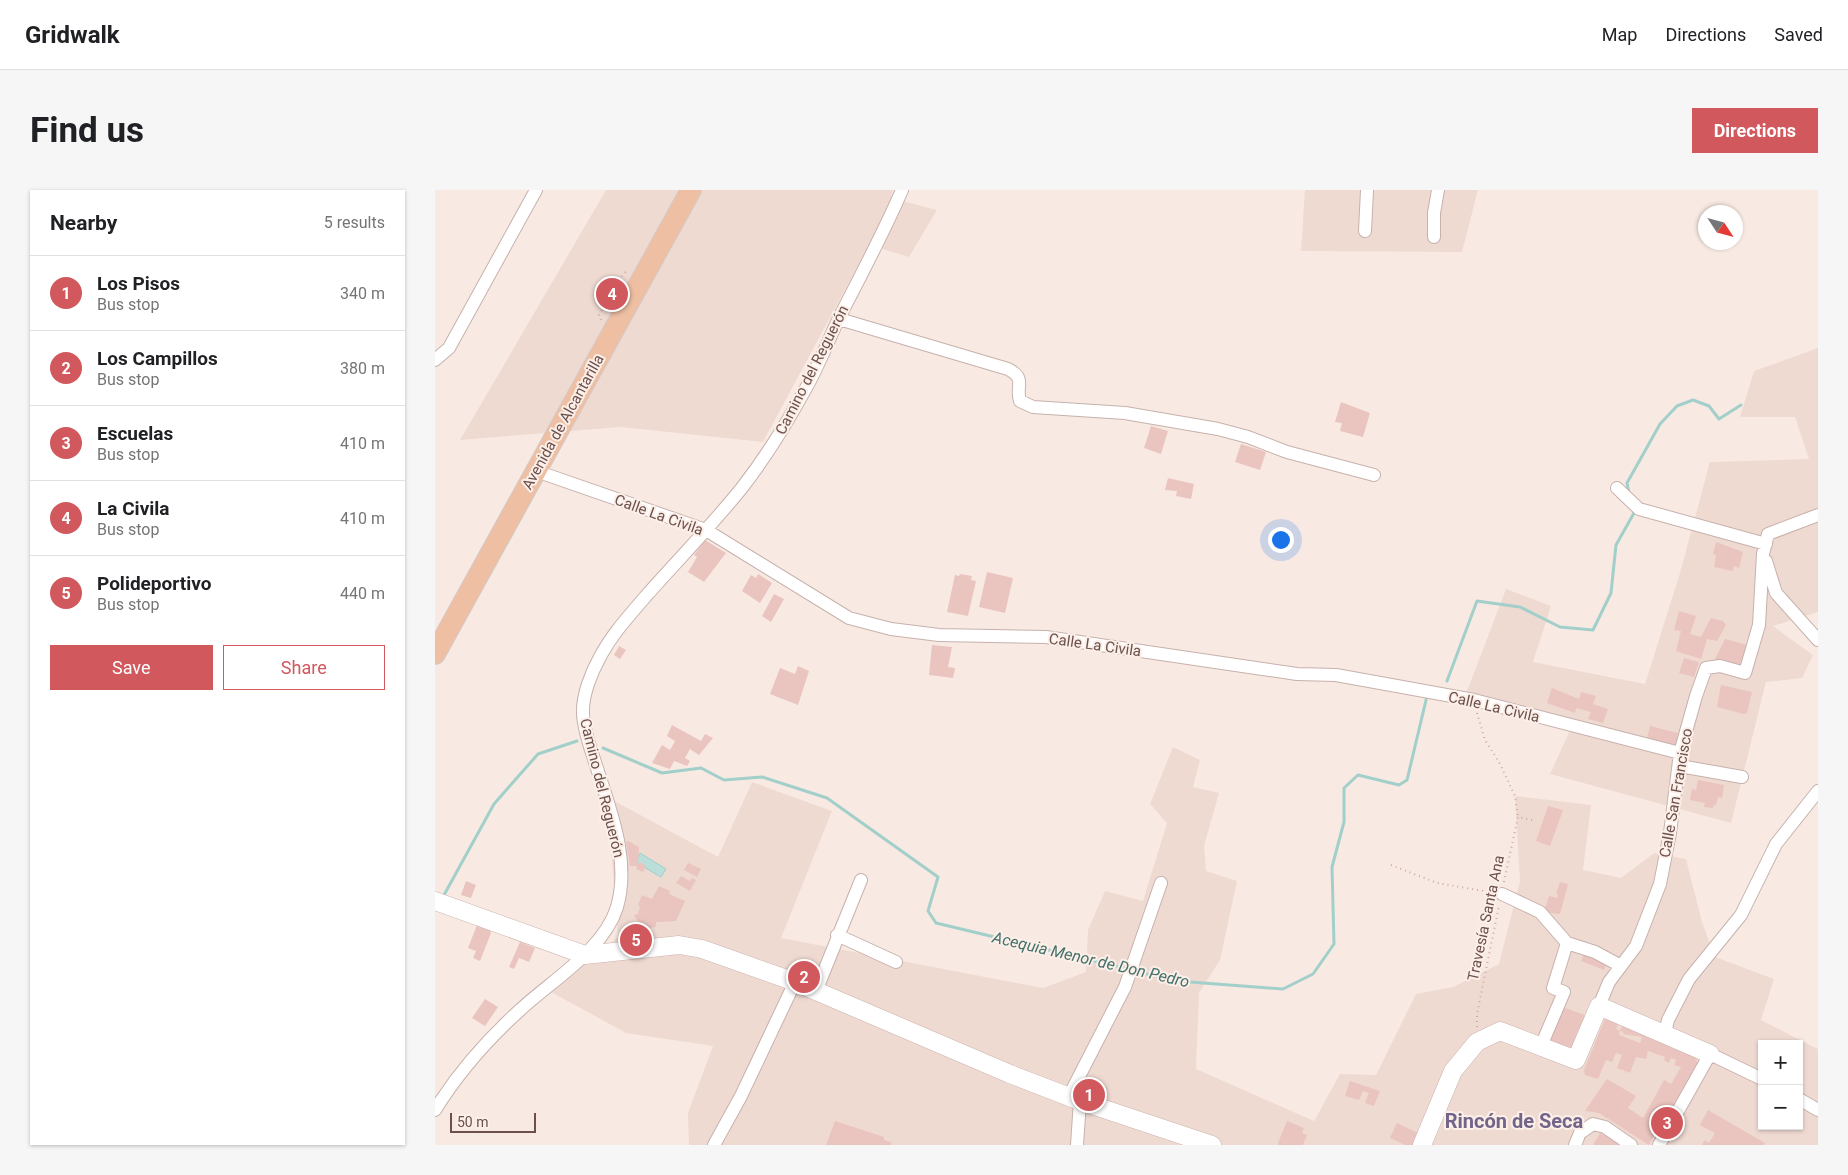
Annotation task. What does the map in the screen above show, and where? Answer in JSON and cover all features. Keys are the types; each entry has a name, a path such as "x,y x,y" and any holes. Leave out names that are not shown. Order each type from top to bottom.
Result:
{"main road":[{"name":"Avenida de Alcantarilla","path":"435,654 691,190"},
{"path":"435,901 585,955 679,945 702,950 795,982 1010,1074 1212,1145"},
{"path":"1423,1145 1453,1071 1477,1042 1499,1030 1576,1060 1599,1006 1710,1054"}],"street":[{"path":"435,369 435,360 441,358 449,348 536,190"},
{"name":"Camino del Reguerón","path":"435,1110 446,1091 471,1060 511,1018 585,955 608,925 617,906 621,870 613,818 588,739 583,713 587,688 598,660 613,634 706,530 773,446 808,386 839,319 880,240 902,190"},
{"path":"1365,231 1367,190"},
{"path":"1434,236 1434,213 1438,190"},
{"path":"839,319 1007,369 1018,376 1020,381 1020,401 1033,408 1117,412 1218,429 1248,437 1287,452 1374,475"},
{"name":"Calle La Civila","path":"536,471 706,530 849,618 891,629 939,635 1046,637 1297,674 1336,675 1474,700 1742,777"},
{"path":"1617,488 1639,509 1765,549"},
{"path":"1818,514 1769,534 1765,549 1776,594 1818,640"},
{"name":"Calle San Francisco","path":"1599,1006 1609,982 1636,946 1660,884 1680,760 1696,696 1706,668 1720,666 1745,673 1759,625 1765,549"},
{"path":"1665,1033 1668,1020 1689,979 1741,915 1776,844 1818,791"},
{"path":"816,991 837,935 861,880"},
{"path":"1077,1145 1074,1098 1125,987 1161,883"},
{"path":"1502,894 1540,912 1567,943 1595,952 1621,966"},
{"path":"837,935 896,962"},
{"path":"1541,1046 1564,992 1553,988 1567,943"},
{"path":"714,1145 741,1096 795,982"},
{"path":"1659,1145 1710,1054 1758,1077"},
{"path":"1803,1101 1818,1110"},
{"path":"1575,1145 1580,1133 1593,1124 1605,1127 1631,1145"}],"path":[{"path":"1474,700 1485,740 1499,762 1515,796 1518,817 1536,821"},
{"name":"Travesía Santa Ana","path":"1477,1042 1477,1014 1518,817"},
{"path":"1391,864 1437,883 1502,894"}],"shaded area":[{"path":"606,190 893,190 891,198 937,210 909,257 869,245 763,442 621,427 460,440"},
{"path":"1305,190 1478,190 1462,252 1301,251"},
{"path":"1818,348 1818,612 1773,626 1813,655 1802,678 1766,682 1731,823 1550,774 1572,726 1464,699 1506,589 1551,606 1533,662 1645,684 1680,573 1710,462 1809,459 1795,417 1740,417 1754,371"},
{"path":"1173,747 1200,760 1193,787 1219,793 1204,846 1206,871 1237,881 1220,960 1199,993 1196,1069 1314,1121 1340,1074 1376,1075 1416,994 1453,987 1499,964 1520,881 1515,796 1591,805 1583,870 1621,878 1654,853 1686,859 1702,922 1715,957 1774,979 1761,1020 1800,1040 1758,1040 1758,1130 1803,1130 1803,1041 1818,1049 1818,1145 689,1145 688,1113 713,1046 626,1033 551,992 618,937 607,797 718,857 752,782 832,811 781,938 1043,988 1086,972 1088,930 1105,891 1143,901 1167,823 1150,804"}],"water":[{"path":"640,853 666,869 661,877 635,862"}],"building":[{"path":"1341,402 1370,413 1363,437 1340,431 1342,423 1335,422"},
{"path":"1151,426 1168,431 1161,454 1144,448"},
{"path":"1241,444 1266,452 1260,470 1235,462"},
{"path":"1168,478 1194,484 1191,499 1176,496 1177,491 1165,490"},
{"path":"705,540 726,553 704,582 688,572 697,557 694,555"},
{"path":"1716,542 1743,552 1739,568 1734,566 1733,571 1714,567 1716,555 1713,554"},
{"path":"987,572 1013,578 1005,613 979,607"},
{"path":"758,574 772,583 760,603 742,591 751,575 756,578"},
{"path":"960,574 972,576 971,580 976,581 968,616 947,612 955,575 959,576"},
{"path":"774,594 784,599 771,622 762,616"},
{"path":"1679,611 1696,616 1690,634 1701,637 1711,618 1723,621 1726,625 1717,641 1707,639 1701,659 1676,651 1681,631 1674,630"},
{"path":"1725,639 1747,645 1740,665 1715,659"},
{"path":"932,645 952,647 948,667 955,668 953,678 929,675"},
{"path":"619,646 626,650 620,659 614,655"},
{"path":"1684,658 1699,662 1694,677 1679,673"},
{"path":"798,666 809,671 798,705 770,694 780,668 795,674"},
{"path":"1721,685 1752,692 1747,713 1744,714 1717,707"},
{"path":"1552,688 1579,699 1581,692 1596,696 1593,704 1608,709 1603,723 1588,719 1591,712 1576,708 1575,713 1547,703"},
{"path":"672,725 701,741 705,734 713,738 699,755 690,749 685,758 690,761 687,766 674,761 670,769 652,763 662,745 670,750 675,741 667,736"},
{"path":"1650,726 1678,733 1675,746 1647,739"},
{"path":"1698,780 1724,785 1722,798 1718,797 1713,808 1704,807 1705,803 1690,800 1692,789 1696,790"},
{"path":"1548,806 1563,810 1550,846 1536,841"},
{"path":"628,841 639,847 638,864 640,862 646,866 643,872 636,869 637,866 630,866 626,842"},
{"path":"688,863 701,869 697,877 684,870"},
{"path":"681,876 690,881 692,878 696,880 690,891 676,883"},
{"path":"466,881 476,885 471,898 461,895"},
{"path":"1560,882 1568,884 1560,914 1544,912 1549,896 1557,898 1558,894 1556,894"},
{"path":"659,886 670,891 669,894 685,901 676,921 656,922 656,927 649,928 643,924 641,926 634,915 638,914 640,907 638,905 642,895 652,899"},
{"path":"477,925 490,930 491,933 480,961 473,958 476,951 468,948"},
{"path":"520,942 535,948 529,962 519,958 514,969 509,967"},
{"path":"1585,952 1607,962 1604,970 1581,961"},
{"path":"485,999 498,1007 485,1026 472,1018"},
{"path":"1562,1007 1585,1015 1571,1051 1548,1043"},
{"path":"1607,1014 1620,1019 1616,1029 1620,1031 1624,1021 1694,1052 1698,1065 1660,1128 1654,1125 1658,1128 1649,1145 1599,1113 1585,1111 1607,1079 1636,1096 1628,1108 1643,1118 1664,1080 1671,1084 1681,1067 1674,1065 1676,1060 1671,1058 1669,1063 1664,1060 1665,1057 1648,1051 1646,1059 1636,1057 1630,1073 1617,1068 1622,1055 1616,1053 1612,1062 1606,1060 1598,1079 1585,1075 1584,1070","holes":["1620,1031 1624,1032 1623,1034 1642,1037 1640,1043 1619,1035"]},
{"path":"1350,1081 1380,1091 1374,1106 1365,1103 1369,1093 1363,1091 1359,1100 1345,1096"},
{"path":"1708,1110 1765,1143 1764,1145 1702,1145 1705,1140 1709,1143 1715,1133 1700,1125"},
{"path":"835,1121 884,1137 884,1140 891,1142 891,1145 826,1145"},
{"path":"1287,1121 1304,1128 1302,1133 1307,1135 1303,1145 1279,1145 1278,1143"},
{"path":"1397,1123 1418,1133 1413,1145 1405,1145 1390,1138"},
{"path":"1600,1133 1612,1140 1620,1145 1593,1145"}],"waterway":[{"name":"Acequia Menor de Don Pedro","path":"1629,493 1627,483 1660,424 1677,406 1693,400 1709,406 1719,419 1741,405"},
{"name":"Acequia Menor de Don Pedro","path":"1447,681 1477,601 1520,607 1560,627 1593,630 1611,593 1616,545 1634,513 1633,509"},
{"name":"Acequia Menor de Don Pedro","path":"1134,971 1177,981 1283,989 1313,974 1334,944 1332,867 1344,822 1344,788 1358,775 1399,785 1407,780 1427,696"},
{"name":"Acequia Menor de Don Pedro","path":"444,895 494,804 538,754 577,741"},
{"name":"Acequia Menor de Don Pedro","path":"603,748 662,773 701,768 724,780 762,777 827,798 938,877 928,911 936,923 1128,969"}],"place":[{"name":"La Civila","path":"612,294"},
{"name":"Polideportivo","path":"636,940"},
{"name":"Los Campillos","path":"804,977"},
{"name":"Los Pisos","path":"1089,1095"},
{"name":"Escuelas","path":"1667,1123"}],"district":[{"name":"Rincón de Seca","path":"1514,1121"}]}
